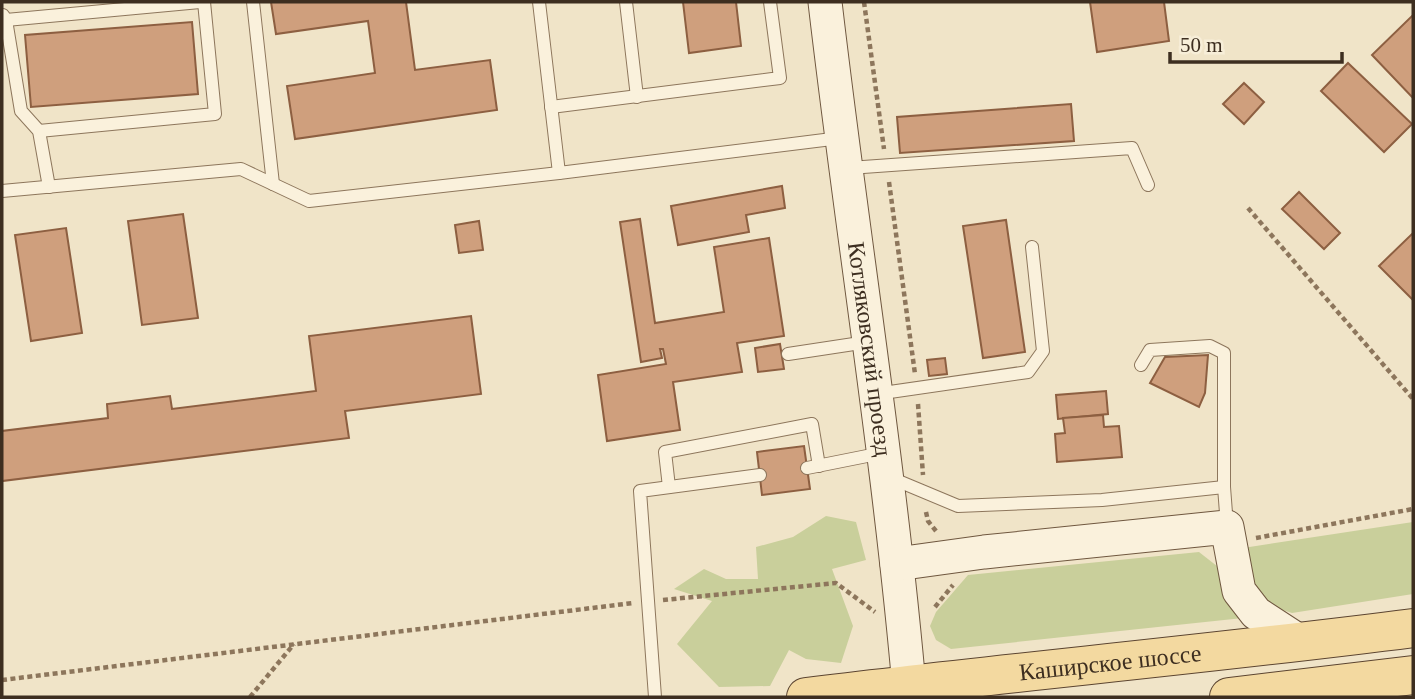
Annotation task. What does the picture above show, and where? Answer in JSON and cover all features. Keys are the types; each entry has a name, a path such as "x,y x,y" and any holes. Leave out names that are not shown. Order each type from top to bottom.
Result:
{"main road":[{"name":"Котляковский проезд","path":"825,2 885,465 910,691"},
{"path":"897,564 984,552 1227,527 1239,591 1256,613 1302,643"},
{"name":"Каширское шоссе","path":"806,697 910,691 1413,628"},
{"path":"1229,697 1333,691 1413,675"}],"lane":[{"path":"38,131 215,114 202,2 4,17 21,111 38,131 49,187"},
{"path":"253,2 273,184"},
{"path":"539,2 559,173"},
{"path":"626,2 637,97"},
{"path":"551,107 780,78 770,2"},
{"path":"2,191 241,169 309,201 559,173 843,153 887,166 1132,148 1148,185"},
{"path":"876,394 1028,372 1043,352 1032,247"},
{"path":"788,354 868,342"},
{"path":"1142,365 1150,350 1210,346 1224,354 1224,487 1227,527"},
{"path":"669,488 665,452 812,425 813,467 885,465 924,494 958,506 1102,500 1224,487"},
{"path":"655,697 640,491 760,475"}],"path":[{"path":"864,2 917,389 928,522 936,531 946,535"},
{"path":"1248,208 1413,399"},
{"path":"2,680 649,601 836,583 875,612"},
{"path":"250,697 294,644"}],"green space":[{"path":"826,516 856,522 866,560 832,569 853,626 841,663 806,659 789,650 770,686 719,687 677,644 712,601 674,589 704,569 726,579 758,579 756,547 793,537"},
{"path":"1413,522 1413,594 1292,613 1265,604 1248,576 1243,548"},
{"path":"1199,552 1222,570 1243,618 951,649 936,640 930,626 936,612 968,575"}],"building":[{"path":"271,2 406,2 415,70 490,60 497,110 295,139 287,86 375,73 368,21 276,34"},
{"path":"683,2 736,2 741,46 689,53"},
{"path":"1090,2 1164,2 1169,41 1097,52"},
{"path":"1413,15 1413,98 1372,55"},
{"path":"192,22 198,94 31,107 25,35"},
{"path":"1348,63 1412,124 1384,152 1321,91"},
{"path":"1244,83 1264,102 1244,124 1223,104"},
{"path":"1071,104 1074,141 900,153 897,117"},
{"path":"782,186 785,208 746,215 749,232 678,245 671,206"},
{"path":"1299,192 1340,233 1324,249 1282,209"},
{"path":"183,214 198,318 142,325 128,221"},
{"path":"640,219 655,323 724,312 714,247 769,238 784,336 737,343 742,372 673,382 680,430 607,441 598,375 666,364 663,349 660,349 662,358 641,362 620,222"},
{"path":"1006,220 1025,352 983,358 963,226"},
{"path":"479,221 483,250 459,253 455,225"},
{"path":"66,228 82,333 31,341 15,235"},
{"path":"1413,233 1413,300 1379,266"},
{"path":"471,316 481,394 345,411 349,438 2,481 2,431 108,418 107,404 170,396 172,409 316,391 309,336"},
{"path":"780,344 784,369 758,372 755,348"},
{"path":"1208,355 1205,393 1199,407 1150,383 1165,357"},
{"path":"945,358 947,374 929,376 927,360"},
{"path":"1106,391 1108,414 1058,419 1056,395"},
{"path":"1103,415 1104,427 1119,426 1122,457 1057,462 1055,434 1065,433 1063,418"},
{"path":"804,446 810,489 762,495 757,452"}]}
